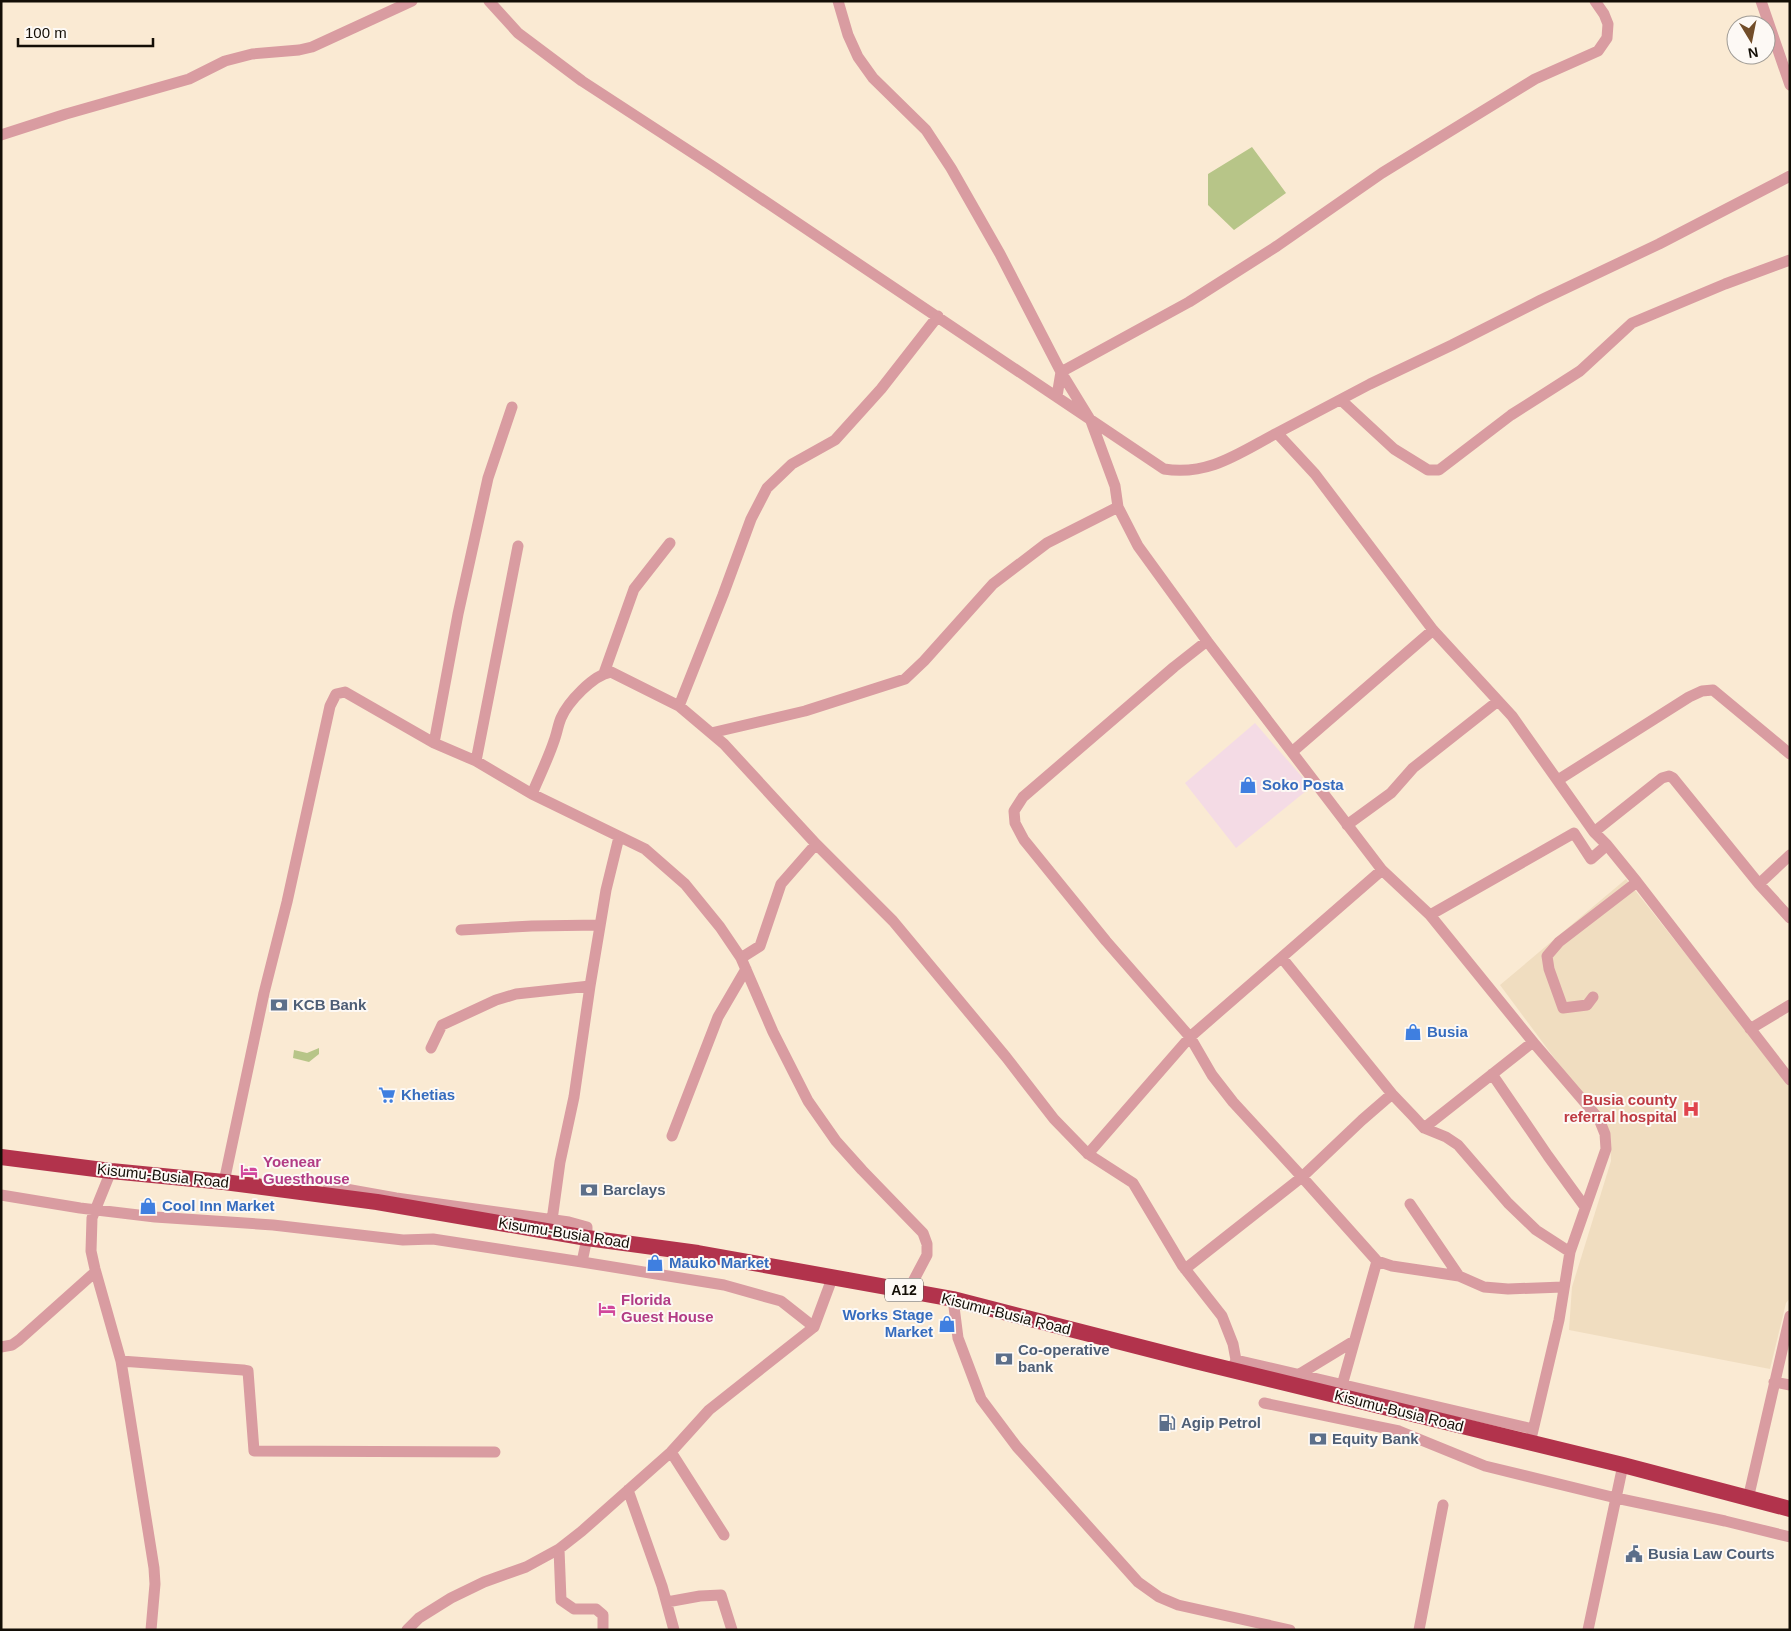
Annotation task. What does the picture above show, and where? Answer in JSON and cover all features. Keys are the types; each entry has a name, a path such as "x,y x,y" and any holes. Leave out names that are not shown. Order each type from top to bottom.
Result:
{"highway":[{"name":"Kisumu-Busia Road","path":"1,1157 111,1171 224,1182 422,1209 588,1238 698,1253 953,1299 1136,1347 1340,1390 1532,1436 1623,1465 1790,1509"}],"street":[{"path":"1,135 66,114 190,79 225,61 252,54 312,47 412,1"},
{"path":"489,1 518,33 582,81 938,316 1164,469 1180,471 1199,470 1226,460 1370,384 1659,244 1790,176"},
{"path":"838,1 848,35 858,57 873,78 926,130 951,168 1000,254 1061,372 1091,421 1115,486 1118,507 1138,546 1207,641 1382,870 1430,915 1533,1042 1599,1119 1605,1134 1606,1149 1570,1252 1559,1320 1532,1436"},
{"path":"1061,372 1189,302 1277,246 1382,173 1535,79 1598,50 1607,38 1608,24 1595,1"},
{"path":"1761,1 1790,85"},
{"path":"1341,400 1394,449 1428,470 1439,470 1512,415 1580,371 1632,323 1725,284 1790,260"},
{"path":"678,706 751,520 767,488 792,464 835,440 881,389 938,316"},
{"path":"1057,396 1061,372"},
{"path":"434,743 458,614 488,478 512,407"},
{"path":"1277,433 1315,474 1433,630 1512,716 1594,832 1637,882 1790,1080"},
{"path":"711,733 805,711 905,678 924,661 993,584 1047,543 1118,507"},
{"path":"604,674 634,589 670,542"},
{"path":"476,761 518,546"},
{"path":"1292,752 1433,630"},
{"path":"1207,641 1174,667 1023,797 1014,811 1015,823 1024,840 1106,941 1190,1037 1212,1075 1233,1102 1377,1261 1392,1266 1459,1276 1484,1287 1508,1289 1563,1287"},
{"path":"532,794 554,741 560,719 566,708 580,693 604,674 611,672 678,706 724,744 816,844 893,922 1006,1057 1054,1119 1088,1154 1133,1183 1185,1269 1222,1316 1233,1344 1234,1364 1298,1375 1340,1390 1377,1261"},
{"path":"1558,780 1702,691 1714,690 1790,754"},
{"path":"224,1182 330,706 336,694 345,692 434,743 476,761 532,794 645,849 685,884 720,927 741,958 773,1032 808,1101 836,1141 923,1233 927,1244 927,1255 908,1291"},
{"path":"1347,825 1392,793 1413,768 1498,701"},
{"path":"1594,832 1662,778 1668,776 1673,778 1759,884 1790,918"},
{"path":"1430,915 1574,833 1592,860 1607,845"},
{"path":"552,1220 560,1162 574,1096 600,925 619,837"},
{"path":"741,958 760,946 781,884 816,844"},
{"path":"1759,884 1790,855"},
{"path":"1088,1154 1190,1037 1382,870"},
{"path":"1593,997 1587,1005 1563,1008 1549,969 1547,956 1559,942 1637,882"},
{"path":"461,930 600,925"},
{"path":"1282,958 1392,1094 1424,1128 1446,1136 1458,1145 1508,1204 1536,1230 1570,1252"},
{"path":"672,1136 718,1017 746,969"},
{"path":"431,1048 442,1025 496,1000 516,994 590,986"},
{"path":"1750,1028 1790,1005"},
{"path":"1424,1128 1533,1042"},
{"path":"1492,1074 1548,1156 1586,1207"},
{"path":"1185,1269 1302,1178 1392,1094"},
{"path":"111,1171 92,1218 92,1251 95,1269 122,1361 154,1568 155,1584 151,1630"},
{"path":"325,1196 327,1190 340,1188 396,1198 575,1223 587,1227 588,1238 582,1262"},
{"path":"1,1195 94,1210 179,1220 222,1220 403,1240 433,1239 724,1285 781,1301 814,1327"},
{"path":"1410,1204 1459,1276"},
{"path":"1,1347 12,1345 19,1340 93,1274"},
{"path":"408,1630 419,1618 451,1598 484,1582 526,1567 559,1549 671,1452 709,1410 814,1327 833,1276"},
{"path":"953,1299 958,1338 981,1399 1017,1446 1138,1582 1159,1596 1178,1605 1290,1630"},
{"path":"1748,1499 1790,1316"},
{"path":"1298,1375 1354,1341"},
{"path":"122,1361 248,1371 254,1451 495,1452"},
{"path":"1774,1382 1790,1385"},
{"path":"1264,1403 1399,1431 1485,1466 1616,1498 1726,1521 1790,1538"},
{"path":"671,1452 724,1535"},
{"path":"1588,1630 1623,1465"},
{"path":"628,1490 667,1602 674,1630"},
{"path":"1419,1630 1443,1505"},
{"path":"559,1549 561,1600 574,1609 596,1609 603,1615 603,1630"},
{"path":"667,1602 700,1596 721,1595 732,1630"}],"shaded area":[{"name":"Soko Posta","path":"1255,723 1311,787 1236,848 1185,783"},
{"name":"Busia county referral hospital","path":"1626,879 1790,1085 1790,1298 1786,1303 1770,1369 1569,1330 1572,1287 1611,1161 1610,1133 1500,985"}],"green space":[{"path":"1252,147 1286,193 1234,230 1208,205 1208,174"},
{"path":"319,1048 319,1054 309,1062 293,1058 294,1050 307,1053"}],"place":[{"name":"Soko Posta","path":"1248,785"},
{"name":"KCB Bank","path":"279,1005"},
{"name":"Busia","path":"1413,1032"},
{"name":"Khetias","path":"387,1095"},
{"name":"Busia county referral hospital","path":"1691,1109"},
{"name":"Yoenear Guesthouse","path":"249,1171"},
{"name":"Barclays","path":"589,1190"},
{"name":"Cool Inn Market","path":"148,1206"},
{"name":"Mauko Market","path":"655,1263"},
{"name":"Florida Guest House","path":"607,1309"},
{"name":"Works Stage Market","path":"947,1324"},
{"name":"Co-operative bank","path":"1004,1359"},
{"name":"Agip Petrol","path":"1167,1423"},
{"name":"Equity Bank","path":"1318,1439"},
{"name":"Busia Law Courts","path":"1634,1554"}]}
